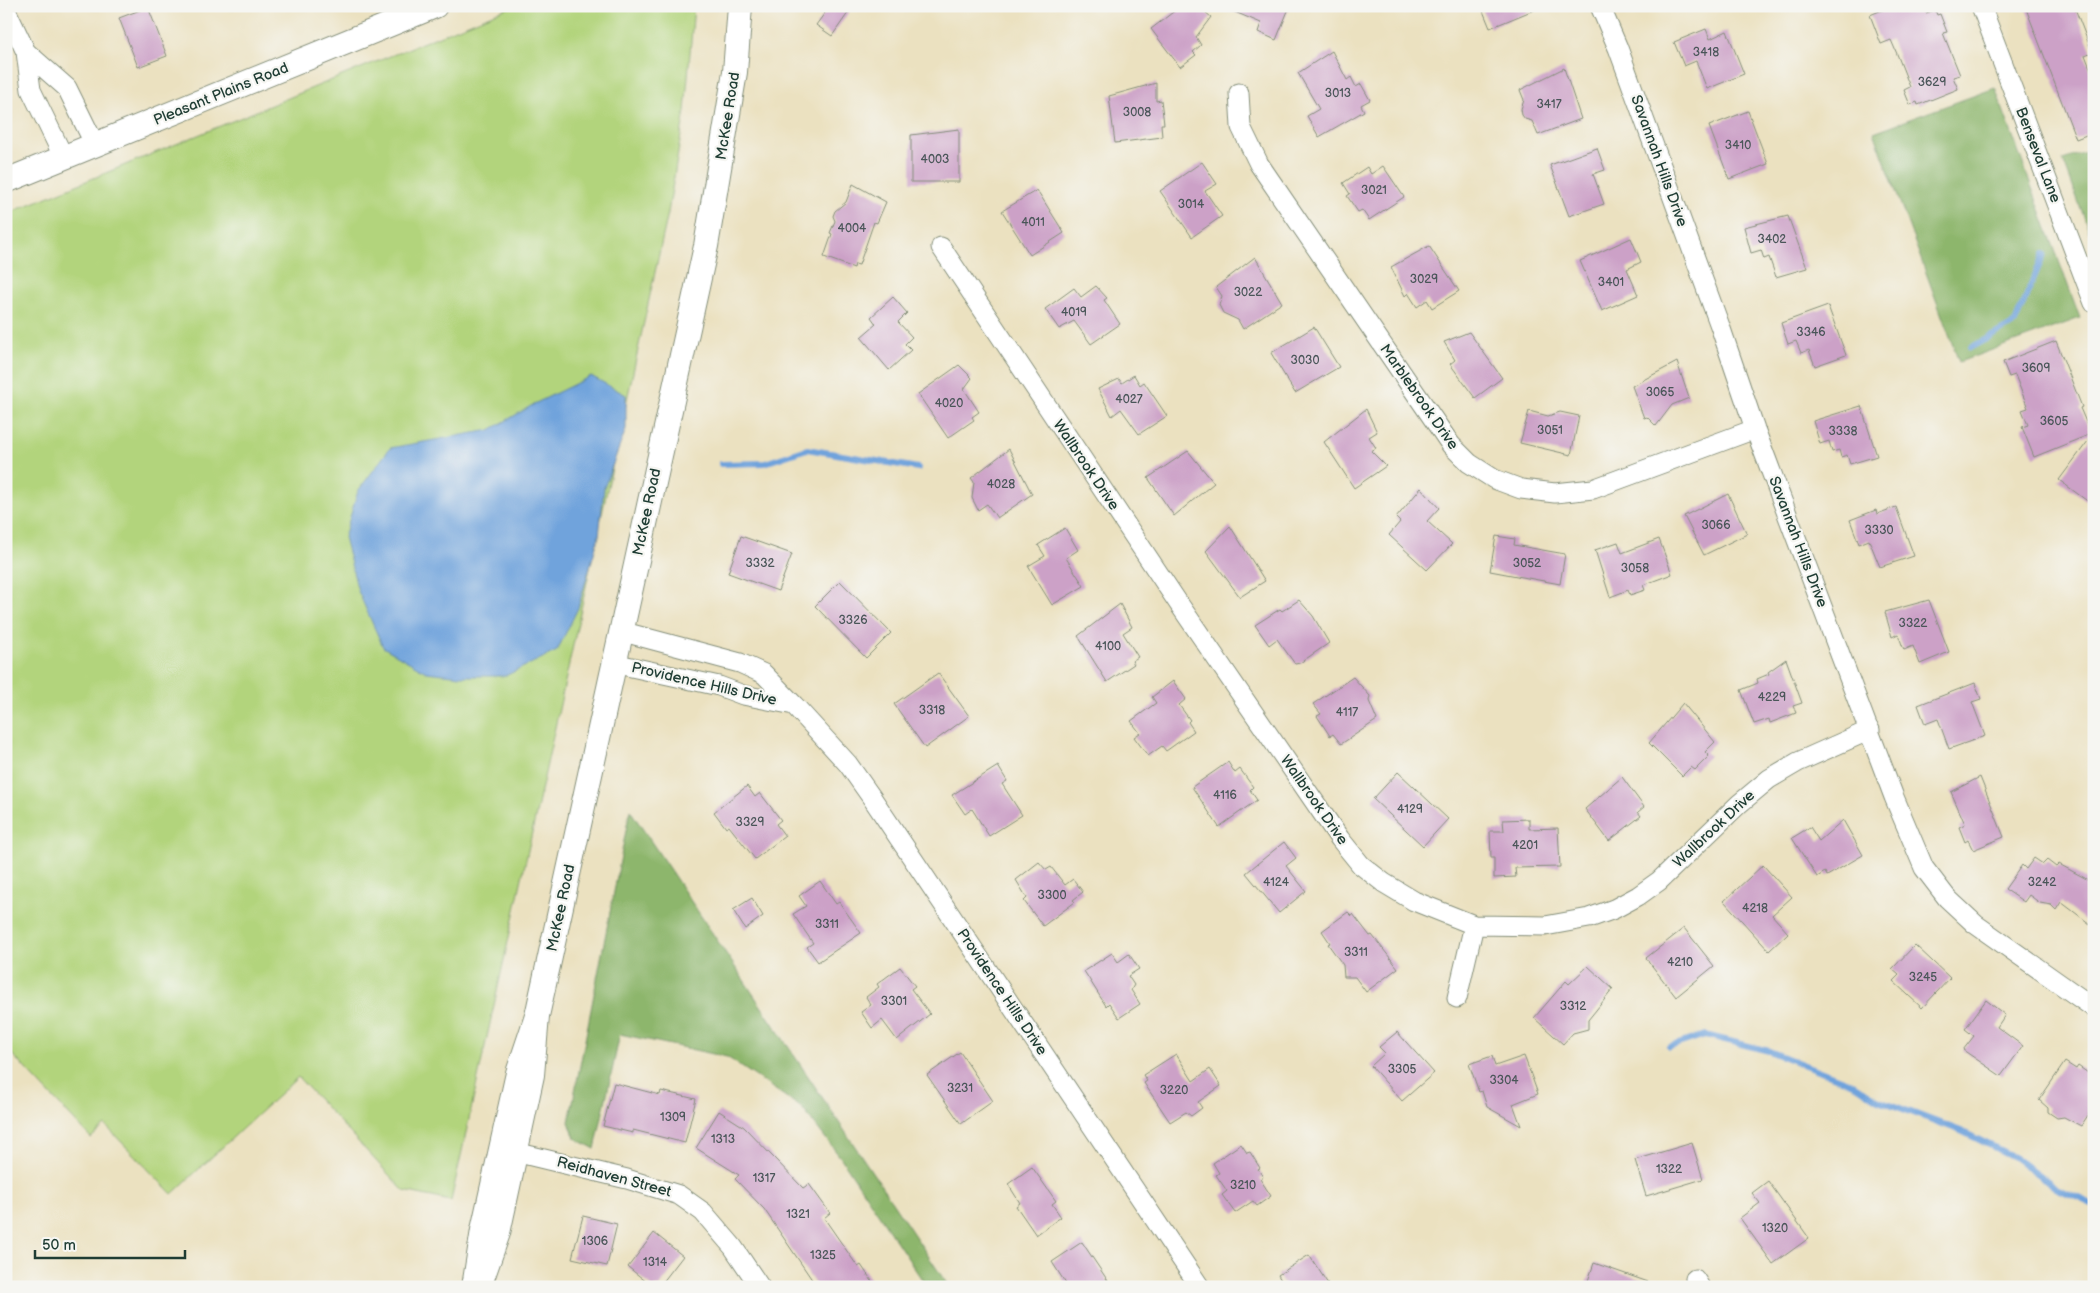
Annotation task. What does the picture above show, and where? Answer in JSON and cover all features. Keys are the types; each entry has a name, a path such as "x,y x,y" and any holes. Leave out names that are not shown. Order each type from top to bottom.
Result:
{"street":[{"name":"McKee Road","path":"474,1287 483,1230 518,1074 537,1016 706,246 735,72 740,6"},
{"name":"Savannah Hills Drive","path":"1600,6 1618,48 1756,429 1907,829 1924,868 1935,884 1975,924 2094,1008"},
{"name":"Benseval Lane","path":"1982,6 2094,303"},
{"name":"Pleasant Plains Road","path":"6,181 95,145 397,13 428,8"},
{"path":"6,10 26,52 31,90 64,158"},
{"path":"26,52 68,88 95,145"},
{"name":"Marblebrook Drive","path":"1238,93 1241,127 1259,164 1451,445 1469,464 1494,479 1521,489 1556,493 1593,489 1756,429"},
{"name":"Wallbrook Drive","path":"941,247 1174,596 1340,839 1361,865 1384,883 1414,902 1474,925 1545,926 1589,918 1638,896 1659,881 1739,804 1769,779 1798,762 1870,730"},
{"name":"Providence Hills Drive","path":"620,631 740,663 764,674 848,764 1200,1287"},
{"name":"Providence Hills Drive","path":"613,664 711,684 743,696 794,705"},
{"path":"1457,998 1474,925"},
{"name":"McKee Road","path":"479,1287 498,1233 532,1075 537,1016"},
{"name":"Reidhaven Street","path":"515,1152 627,1179 679,1195 703,1212 733,1247 760,1287"}],"green space":[{"path":"512,6 694,6 685,111 668,213 451,1201 404,1191 298,1077 172,1194 105,1125 91,1138 6,1048 6,214"},
{"path":"1995,88 2080,318 1959,362 1874,132"},
{"path":"2094,149 2094,244 2063,160"},
{"path":"630,810 949,1287 927,1287 841,1158 802,1108 727,1057 620,1034 595,1149 575,1138 569,1122"}],"water":[{"path":"591,376 626,395 626,429 604,488 599,536 578,608 557,651 505,676 461,676 426,672 383,647 358,591 344,537 358,491 390,448 490,430 536,403"}],"building":[{"path":"830,6 853,6 832,36 816,25"},
{"path":"1181,6 1198,6 1211,17 1196,37 1201,45 1193,52 1196,55 1180,67 1151,29"},
{"path":"1290,6 1276,40 1258,32 1261,23 1223,7"},
{"path":"1481,6 1541,6 1541,7 1490,28"},
{"path":"1892,6 1923,6 1926,13 1935,10 1937,15 1940,14 1947,32 1943,33 1960,75 1953,77 1958,89 1918,105 1917,102 1910,105 1904,90 1910,87 1891,40 1881,44 1870,15"},
{"path":"2025,6 2074,6 2092,52 2085,55 2094,78 2094,132 2076,139"},
{"path":"148,7 167,56 138,67 119,18"},
{"path":"1706,29 1710,39 1727,31 1744,74 1707,89 1696,61 1684,66 1674,42"},
{"path":"1332,51 1347,80 1351,77 1356,87 1361,84 1370,100 1361,105 1364,111 1319,137 1307,116 1319,109 1298,73"},
{"path":"1564,68 1581,119 1538,135 1532,121 1525,119 1522,115 1521,109 1524,100 1520,90"},
{"path":"1156,83 1156,101 1161,100 1164,124 1161,124 1162,137 1115,143 1109,96"},
{"path":"1748,111 1768,164 1729,179 1709,126"},
{"path":"959,129 959,182 911,182 911,135"},
{"path":"1597,148 1605,170 1593,174 1604,204 1569,216 1550,165"},
{"path":"1202,162 1217,184 1205,191 1222,216 1192,237 1160,191"},
{"path":"1383,166 1404,197 1369,220 1362,210 1358,212 1347,196 1350,194 1343,183 1367,167 1371,174"},
{"path":"853,184 886,202 877,223 874,222 859,265 855,264 854,268 824,257 835,221 833,216 835,211 846,202"},
{"path":"1037,190 1064,233 1030,255 1002,211"},
{"path":"1788,216 1807,268 1776,277 1769,257 1764,259 1761,250 1751,253 1744,227"},
{"path":"1631,238 1641,262 1627,269 1638,295 1602,311 1580,261"},
{"path":"1429,246 1459,291 1432,308 1427,300 1417,307 1408,293 1405,296 1391,267"},
{"path":"1255,257 1282,303 1243,329 1238,320 1223,313 1219,305 1222,296 1216,287"},
{"path":"1096,286 1107,298 1104,300 1120,324 1091,344 1074,321 1059,329 1045,309 1074,288 1081,297"},
{"path":"893,297 907,313 898,322 912,337 905,344 911,350 889,370 861,337 876,324 871,317"},
{"path":"1828,306 1846,355 1815,366 1809,350 1801,353 1796,341 1788,344 1781,323"},
{"path":"1314,327 1339,367 1295,393 1271,353"},
{"path":"1469,332 1502,378 1475,398 1450,364 1455,360 1444,342"},
{"path":"2056,341 2091,434 2034,457 2022,427 2028,425 2022,410 2028,408 2015,375 2009,377 2003,362"},
{"path":"1677,362 1689,398 1672,405 1656,426 1647,417 1644,418 1632,386"},
{"path":"959,365 972,378 964,389 979,412 972,417 974,420 948,438 918,394"},
{"path":"1134,375 1140,385 1144,382 1167,416 1139,434 1121,409 1112,416 1098,389 1119,379 1122,383"},
{"path":"1861,406 1877,456 1850,464 1847,455 1841,457 1839,450 1832,452 1829,441 1820,444 1813,421"},
{"path":"1366,409 1377,432 1369,437 1376,448 1371,451 1386,466 1354,488 1324,442"},
{"path":"1529,411 1548,416 1560,412 1579,416 1571,455 1520,443"},
{"path":"2094,433 2094,506 2059,480"},
{"path":"1009,449 1032,494 997,518 987,504 978,510 972,498 974,482 971,478"},
{"path":"1188,451 1214,483 1174,516 1148,478"},
{"path":"1421,488 1439,508 1427,521 1452,544 1427,570 1389,535 1400,522 1396,518"},
{"path":"1728,494 1747,534 1704,555 1684,516"},
{"path":"1896,507 1914,556 1880,567 1869,540 1859,544 1850,520 1876,510 1877,514"},
{"path":"1230,526 1265,581 1240,597 1206,551"},
{"path":"1065,528 1078,550 1066,558 1084,586 1052,605 1028,566 1045,556 1038,545"},
{"path":"741,536 792,554 778,591 728,573"},
{"path":"1496,536 1515,539 1514,545 1565,554 1560,584 1490,571"},
{"path":"1659,539 1672,574 1643,585 1645,590 1630,595 1628,590 1610,597 1595,550 1618,542 1622,553"},
{"path":"840,581 891,633 866,658 815,606"},
{"path":"1299,600 1313,616 1329,643 1300,663 1295,664 1277,639 1269,645 1255,625 1280,609 1282,611"},
{"path":"1929,600 1949,652 1920,664 1913,646 1904,650 1898,634 1892,637 1885,612"},
{"path":"1120,604 1132,627 1123,633 1138,657 1132,661 1134,664 1107,682 1078,636"},
{"path":"1786,659 1802,703 1793,706 1796,713 1770,723 1769,719 1754,724 1741,690 1758,683 1757,679 1769,674 1768,672"},
{"path":"938,673 969,716 925,748 894,704"},
{"path":"1353,677 1370,696 1369,701 1377,720 1341,744 1333,734 1330,736 1317,716 1321,714 1313,704"},
{"path":"1173,681 1186,699 1179,705 1190,720 1188,722 1194,731 1166,751 1162,746 1148,756 1134,737 1140,733 1131,721 1156,703 1152,697"},
{"path":"1975,683 1981,699 1972,702 1985,736 1949,749 1938,719 1925,724 1918,705"},
{"path":"1683,703 1715,742 1705,752 1709,756 1695,770 1691,767 1682,776 1649,743"},
{"path":"1228,762 1235,773 1240,769 1253,787 1250,790 1257,800 1219,827 1192,787"},
{"path":"998,766 1007,781 1002,784 1022,815 989,836 972,809 965,814 952,795"},
{"path":"1398,772 1448,819 1423,846 1373,799"},
{"path":"1622,777 1644,807 1638,812 1641,816 1609,841 1585,809"},
{"path":"1980,777 2004,837 1973,850 1968,840 1965,842 1959,827 1965,824 1951,792"},
{"path":"747,786 755,797 760,793 781,820 776,824 785,836 755,859 729,826 726,828 714,812"},
{"path":"1529,819 1529,829 1558,828 1560,867 1515,868 1516,877 1494,878 1494,858 1491,858 1490,831 1504,831 1503,820"},
{"path":"1843,820 1863,855 1827,876 1825,872 1817,877 1792,838 1810,827 1819,841"},
{"path":"1284,842 1296,858 1286,866 1306,891 1279,913 1246,873"},
{"path":"2034,858 2043,864 2047,860 2056,867 2059,864 2094,883 2094,927 2061,902 2056,910 2051,905 2040,903 2029,895 2024,902 2005,889 2022,865 2026,869"},
{"path":"1039,862 1046,870 1051,867 1065,885 1073,879 1083,892 1073,900 1075,902 1043,926 1024,901 1027,898 1016,880"},
{"path":"1763,865 1792,897 1772,915 1788,933 1769,951 1724,901"},
{"path":"820,881 836,904 839,902 861,933 818,962 807,947 813,943 793,914 806,906 799,896"},
{"path":"752,898 763,916 745,929 733,910"},
{"path":"1348,912 1352,916 1353,914 1370,936 1372,935 1398,968 1366,992 1355,977 1344,977 1343,965 1328,944 1330,943 1322,931"},
{"path":"1684,928 1714,966 1676,997 1646,958"},
{"path":"1915,945 1950,978 1922,1008 1893,981 1899,975 1892,969"},
{"path":"1112,953 1118,962 1129,954 1139,969 1128,976 1134,985 1131,990 1140,1004 1119,1018 1109,1003 1106,1006 1084,971"},
{"path":"1588,966 1613,989 1588,1020 1588,1029 1573,1033 1563,1044 1534,1018 1566,981 1569,984"},
{"path":"900,967 915,986 911,989 930,1014 897,1040 882,1020 872,1028 861,1012 871,1005 866,997 879,987 877,984"},
{"path":"1986,1000 2005,1015 1997,1027 2023,1046 2001,1076 1963,1050 1974,1036 1965,1029"},
{"path":"1397,1032 1434,1073 1402,1101 1371,1066 1385,1053 1379,1047"},
{"path":"960,1052 993,1101 961,1124 927,1075"},
{"path":"1176,1054 1193,1081 1210,1069 1221,1086 1198,1102 1202,1108 1191,1116 1186,1112 1170,1122 1144,1083 1147,1081 1143,1075"},
{"path":"1492,1056 1495,1066 1524,1056 1538,1094 1513,1104 1521,1126 1487,1107 1482,1091 1479,1092 1469,1064"},
{"path":"2065,1062 2076,1069 2078,1066 2094,1077 2094,1106 2081,1126 2064,1117 2057,1118 2048,1112 2048,1108 2039,1100"},
{"path":"614,1083 660,1095 661,1091 696,1099 685,1143 633,1130 633,1133 603,1126"},
{"path":"719,1111 744,1127 803,1188 809,1184 830,1213 824,1218 858,1267 861,1265 876,1287 817,1287 764,1209 735,1179 739,1175 696,1148"},
{"path":"1692,1143 1703,1179 1646,1196 1635,1160"},
{"path":"1241,1144 1247,1153 1250,1152 1260,1168 1258,1169 1263,1177 1260,1179 1271,1196 1257,1206 1253,1201 1235,1213 1222,1195 1227,1191 1216,1175 1219,1173 1213,1163"},
{"path":"1032,1167 1056,1201 1052,1204 1061,1217 1036,1235 1016,1206 1020,1203 1008,1184"},
{"path":"1768,1181 1809,1238 1773,1264 1740,1218 1760,1203 1752,1193"},
{"path":"583,1216 617,1224 607,1266 572,1258"},
{"path":"654,1233 683,1256 659,1287 653,1287 628,1267"},
{"path":"1082,1242 1112,1287 1068,1287 1052,1262"},
{"path":"1309,1255 1330,1287 1285,1287 1278,1275"},
{"path":"1594,1263 1654,1284 1654,1287 1586,1287"}],"waterway":[{"path":"1970,348 2015,323 2044,254"},
{"path":"721,464 765,463 807,449 918,468"},
{"path":"1669,1047 1705,1035 1769,1051 1853,1084 1879,1100 1961,1131 2014,1157 2056,1188 2094,1205"}]}
